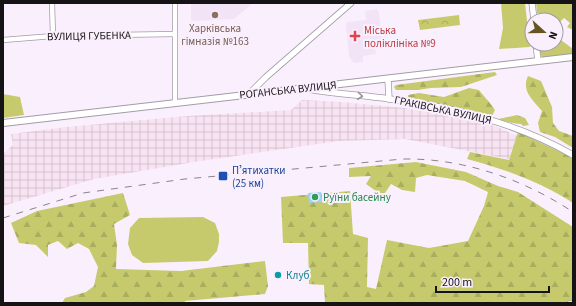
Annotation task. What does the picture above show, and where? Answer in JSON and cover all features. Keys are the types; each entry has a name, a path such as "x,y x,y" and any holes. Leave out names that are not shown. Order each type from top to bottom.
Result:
{"main road":[{"name":"РОГАНСЬКА ВУЛИЦЯ","path":"3,123 573,57"}],"street":[{"path":"52,3 53,36"},
{"path":"175,3 175,103"},
{"path":"248,95 266,77 351,3"},
{"name":"ВУЛИЦЯ ГУБЕНКА","path":"3,40 53,36 175,34"},
{"path":"537,52 538,61"},
{"path":"388,79 390,99"},
{"name":"ГРАКІВСЬКА ВУЛИЦЯ","path":"307,89 330,93 390,99 445,109 498,122 552,143 573,155"}],"shaded area":[{"name":"Харківська гімназія №163","path":"191,3 253,3 234,19 191,21"},
{"path":"377,9 379,13 382,40 375,46 376,54 363,56 363,62 354,63 349,56 346,24 348,22 366,20 365,11"},
{"path":"302,100 404,108 453,116 495,126 517,136 509,159 405,139 339,141 194,162 94,179 3,206 3,154 13,145 11,134 66,127 188,116 291,110"}],"green space":[{"path":"501,3 525,3 526,12 524,12 524,47 499,49 503,28"},
{"path":"536,3 573,3 573,30 567,27 570,23 564,18 564,12 537,12"},
{"path":"459,15 460,25 420,30 418,20"},
{"path":"564,42 573,49 573,54 544,58 540,52 564,52"},
{"path":"495,72 497,75 461,87 396,90 394,87 396,85"},
{"path":"528,76 541,81 552,107 553,123 559,131 573,136 573,148 555,137 540,132 538,123 542,111 527,91 526,81"},
{"path":"469,88 479,90 489,102 495,110 492,116 489,117 408,100 408,95 419,93 444,97"},
{"path":"3,94 20,97 24,115 3,118"},
{"path":"517,115 525,118 529,125 523,126 521,124 498,119"},
{"path":"518,132 573,158 573,203 535,182 495,167 467,159 470,152 509,160"},
{"path":"416,162 466,172 498,186 518,192 573,227 573,303 325,303 324,285 309,284 308,243 283,243 281,197 350,191 353,234 368,238 367,287 376,289 387,240 429,248 468,241 484,206 488,192 465,181 427,175 416,178 415,192 402,190 391,184 383,196 366,184 371,176 349,177 349,168"},
{"path":"123,193 130,215 114,224 117,245 116,269 181,271 265,261 268,286 265,294 185,301 185,303 62,303 65,298 86,292 94,286 98,267 89,249 78,243 67,249 58,241 48,245 48,257 36,245 19,243 11,223 37,211"},
{"path":"203,217 215,223 219,234 217,251 208,261 143,263 132,255 128,244 130,228 139,218"}],"water":[{"name":"Руїни басейну","path":"321,192 322,202 309,203 308,193"}],"railway":[{"path":"3,218 83,193 185,179 403,159 448,162 492,173 513,180 534,190 573,212"}],"place":[{"name":"Харківська гімназія №163","path":"215,15"},
{"name":"Міська поліклініка №9","path":"355,36"},
{"name":"Пʼятихатки (25 км)","path":"223,176"},
{"name":"Руїни басейну","path":"315,197"},
{"name":"Клуб","path":"278,275"}]}
